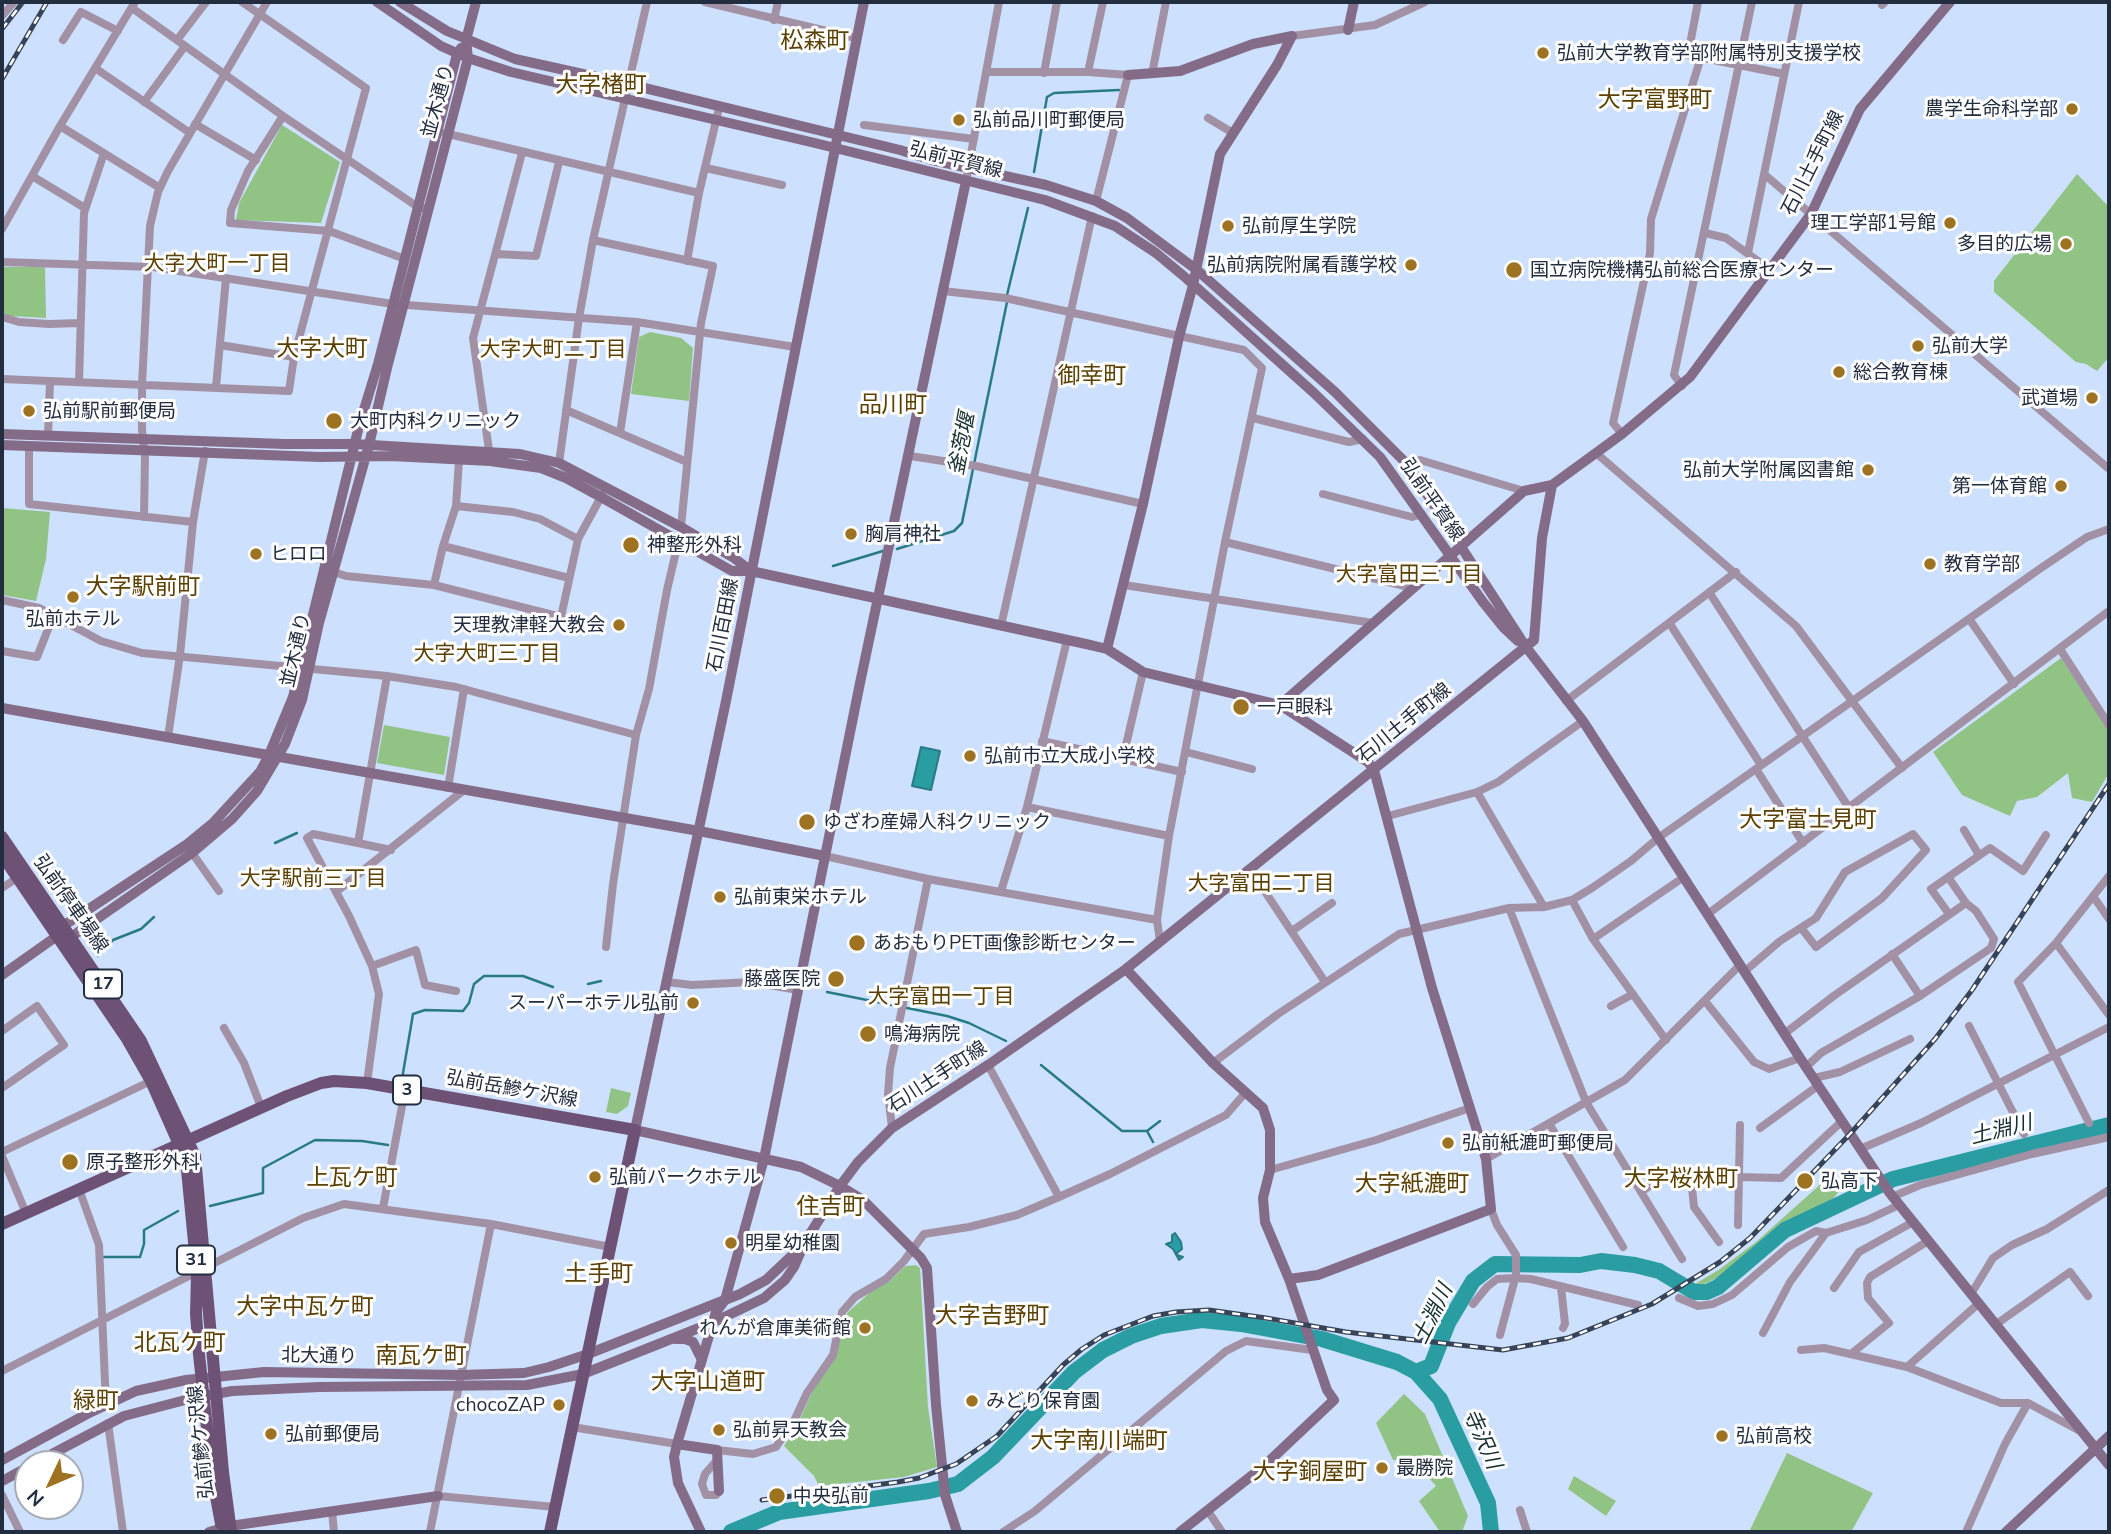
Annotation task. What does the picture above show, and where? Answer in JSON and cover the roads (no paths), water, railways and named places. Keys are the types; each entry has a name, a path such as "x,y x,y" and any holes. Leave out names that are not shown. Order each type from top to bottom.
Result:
{"main road":[{"name":"弘前停車場線","path":"2,837 64,933 184,1142"},
{"name":"弘前停車場線","path":"2,855 17,878 64,933 141,1041 184,1142"},
{"name":"弘前岳鰺ケ沢線","path":"2,1224 261,1107 321,1083 334,1081 367,1083 635,1130"},
{"path":"550,1532 635,1130"},
{"name":"弘前鰺ケ沢線","path":"184,1142 195,1156 208,1377 226,1529"}],"street":[{"path":"2,16 14,2"},
{"path":"177,40 206,2"},
{"path":"2,379 289,391 294,357 366,88 242,2"},
{"path":"144,517 142,385 150,226 160,188 267,2"},
{"name":"弘前平賀線","path":"377,2 433,41 462,56 511,72 716,120 969,167 1046,185 1096,201 1127,218 1197,270 1335,392 1408,465 1526,647"},
{"name":"弘前平賀線","path":"400,2 447,32 515,59 719,108 966,181 1045,200 1115,226 1156,253 1194,285 1363,439 1389,467 1504,628 1526,647"},
{"path":"466,40 477,2"},
{"path":"559,463 593,240 647,2"},
{"path":"710,2 774,20 856,38"},
{"path":"774,20 778,2"},
{"name":"石川百田線","path":"635,1130 699,831 864,2"},
{"path":"701,1532 678,1483 674,1457 716,1312 725,1300 764,1159 969,167 999,2"},
{"path":"1044,73 1057,2"},
{"path":"1088,72 1103,2"},
{"path":"1152,74 1166,2"},
{"path":"1348,30 1354,2"},
{"path":"986,72 1088,72 1128,75 1180,71 1254,44 1375,25 1425,2"},
{"path":"1698,2 1688,55 1784,74"},
{"path":"1682,386 1674,375 1752,2"},
{"path":"1748,253 1799,2"},
{"name":"石川土手町線","path":"1552,485 1682,386 1811,214 1860,109 1950,2"},
{"path":"2,229 133,5 283,116 423,208"},
{"path":"63,40 81,12 118,31"},
{"path":"1107,649 1194,285 1220,154 1277,65 1292,36"},
{"name":"並木通り","path":"2,975 189,849 236,801 274,756 305,668 329,571 355,444 399,304 466,40"},
{"path":"144,102 185,46"},
{"path":"1622,433 1613,423 1650,253 1651,219 1701,57"},
{"path":"95,68 190,133"},
{"path":"1096,201 1128,75"},
{"path":"687,261 719,108"},
{"path":"283,116 256,160 231,210 230,223 328,231 405,259"},
{"path":"1208,118 1233,133"},
{"path":"195,124 256,160"},
{"path":"864,125 974,139"},
{"path":"60,126 160,188"},
{"path":"443,133 699,194"},
{"path":"79,382 81,263 86,208 104,153"},
{"path":"490,457 473,338 522,153"},
{"path":"496,254 536,256 559,162"},
{"path":"706,168 782,185"},
{"path":"1765,174 2109,468"},
{"path":"32,176 86,208"},
{"name":"並木通り","path":"329,571 366,458 387,368 405,259 423,208"},
{"path":"1001,626 1091,216"},
{"path":"1705,233 1726,238 1769,270"},
{"path":"593,240 713,266 700,333 681,527"},
{"path":"2,262 147,266 399,304 637,322 795,347"},
{"path":"216,387 226,278"},
{"path":"943,291 1005,298 1244,350 1262,368 1225,542 1169,836 1157,920 1160,942"},
{"path":"2,317 19,322 80,323"},
{"path":"620,433 637,322"},
{"path":"219,345 294,357"},
{"path":"48,436 50,382"},
{"path":"566,410 687,462"},
{"path":"1252,418 1349,442 1363,439"},
{"path":"2,434 205,451 366,458 391,456 459,460 520,454 559,463 732,571 751,571 1107,649 1143,672 1280,705 1368,762 1374,770 1416,930 1486,1160 1492,1209 1497,1225 1516,1257 1516,1277 1500,1335"},
{"path":"2,444 355,444 490,457 541,468 604,492 681,527 751,571"},
{"path":"29,446 29,504 193,522"},
{"path":"168,737 180,655 193,522 205,451"},
{"path":"1596,453 1796,626 1902,768"},
{"path":"910,456 974,465 1143,504"},
{"path":"434,585 456,506 459,460"},
{"path":"1408,465 1420,460 1524,491 1552,485 1542,538 1534,640 1526,647 1583,721 1784,1034 1894,1198 2109,1465"},
{"path":"1280,705 1524,491"},
{"path":"329,571 346,576 434,585 561,617 578,539 604,492"},
{"path":"1323,494 1412,517 1422,514"},
{"path":"456,506 513,512 540,519 578,539"},
{"path":"1213,1063 1278,1014 1399,934 1509,908 1545,907 1572,900 1631,861 1658,838 2087,537 2109,529"},
{"path":"606,947 636,735 651,679 679,539"},
{"path":"1225,542 1413,588"},
{"path":"443,546 569,578"},
{"path":"1566,701 1736,572"},
{"path":"1124,585 1373,623"},
{"path":"1709,592 1849,808"},
{"path":"2,600 39,608 101,641 142,653 387,676 464,689 636,735"},
{"path":"1708,914 2109,611"},
{"path":"2,651 37,657 54,614"},
{"path":"1970,620 2014,684"},
{"path":"1670,624 1803,843"},
{"path":"1002,891 1027,807 1066,640"},
{"name":"石川土手町線","path":"805,1242 858,1162 892,1128 1126,970 1526,647"},
{"path":"2060,649 2109,726"},
{"path":"1123,758 1143,672"},
{"path":"358,843 387,676"},
{"path":"448,788 464,689"},
{"path":"2,708 699,831 928,878 1157,920"},
{"path":"1388,816 1477,792 1498,782 1583,721"},
{"path":"1042,741 1182,772"},
{"path":"1186,752 1252,769"},
{"path":"336,892 464,790"},
{"path":"1477,792 1545,907"},
{"path":"1027,807 1169,836"},
{"path":"1964,830 1979,855"},
{"path":"367,1083 379,994 372,966 307,838 313,834 391,850"},
{"path":"1486,1160 1625,1080 1742,968 1816,918 1845,872 1913,834 1926,850 1882,898 1816,947 1802,929"},
{"path":"1949,914 1931,889 1990,848 2022,871 2046,835"},
{"path":"189,849 219,891"},
{"path":"1250,869 1325,982"},
{"path":"2089,1123 2018,982 2056,943 2109,876"},
{"path":"1593,939 1684,877"},
{"path":"1705,1001 1754,1062 1769,1069 1803,1063 1920,996 1990,948 1994,939 1976,911 1966,903 1948,877"},
{"path":"2,888 17,878"},
{"path":"892,1128 888,1094 894,1042 928,878"},
{"path":"2093,896 2109,919"},
{"path":"1572,900 1593,939 1666,1040"},
{"path":"1292,931 1332,903"},
{"path":"1784,1034 1966,903"},
{"path":"1509,908 1586,1102 1682,1259"},
{"path":"2056,943 2109,1015"},
{"path":"372,966 416,950 425,985 456,991"},
{"path":"1892,954 1920,996"},
{"path":"1126,970 1213,1063 1264,1108 1270,1130 1270,1170 1263,1198 1265,1222 1289,1279 1327,1390 1334,1400 1264,1466 1180,1532"},
{"path":"667,982 691,985 752,982 798,990"},
{"path":"1611,1006 1633,994"},
{"path":"2,1031 37,1006 64,1045 2,1088"},
{"path":"1969,1026 2024,1133"},
{"path":"1860,1149 1921,1123 2109,1027"},
{"path":"224,1028 244,1063 261,1107"},
{"path":"1760,1128 1816,1081 1910,1039"},
{"path":"988,1065 1059,1197"},
{"path":"26,1213 2,1154 151,1081"},
{"path":"383,1208 405,1090"},
{"path":"572,1427 677,1444 717,1455 753,1454 776,1447 833,1355 842,1312 855,1297 886,1279 904,1261 924,1234 969,1227 1017,1215 1059,1197 1226,1115 1246,1092"},
{"path":"1270,1170 1376,1140 1470,1108"},
{"path":"1691,1178 1781,1178 1842,1122"},
{"path":"1550,1125 1623,1247"},
{"path":"1738,1225 1740,1125"},
{"path":"635,1130 801,1167 863,1200 921,1258 926,1268 945,1492 957,1532"},
{"path":"1679,1298 1698,1306 1713,1304 1732,1295 1788,1247 1816,1231 1826,1233 1867,1220 1894,1198 1932,1182 2032,1154 2109,1137"},
{"path":"1641,1192 1676,1168 1691,1178"},
{"path":"1691,1178 1694,1207 1719,1242"},
{"path":"79,1189 99,1245 106,1405"},
{"path":"1907,1367 1975,1299 1993,1258 2012,1244 2047,1229 2109,1190"},
{"path":"2,1371 303,1218 344,1204 491,1224 610,1247"},
{"path":"1289,1279 1318,1275 1492,1209"},
{"path":"1834,1288 1859,1252 1913,1222"},
{"path":"430,1532 491,1224"},
{"path":"1763,1333 1790,1282 1826,1233"},
{"path":"1851,1354 1889,1323 1868,1298 1867,1283 1870,1277 1928,1241"},
{"name":"北大通り","path":"59,1450 124,1416 232,1391 461,1381 524,1373 588,1354 725,1300 766,1280 805,1242"},
{"name":"北大通り","path":"2,1460 136,1391 208,1377 264,1373 527,1385 583,1374 743,1309 775,1289 794,1267 805,1242"},
{"path":"1995,1325 2070,1272 2088,1296"},
{"path":"1473,1304 1497,1279 1516,1277 1637,1305"},
{"path":"1560,1287 1565,1324 1563,1328"},
{"path":"664,1341 677,1338 690,1340 696,1345 702,1360"},
{"path":"1003,1532 1035,1511 1226,1350 1246,1341 1312,1350"},
{"path":"1801,1350 1824,1348 1907,1367 2001,1403 2028,1403 2080,1431"},
{"path":"1966,1532 2005,1444 2028,1403"},
{"path":"108,1423 122,1532"},
{"path":"2006,1532 2109,1436"},
{"path":"717,1455 719,1491"},
{"path":"2,1494 20,1532"},
{"path":"209,1532 438,1496 555,1507"},
{"path":"1520,1510 1527,1532"},
{"path":"332,1511 334,1532"},
{"path":"1208,1511 1223,1532"}],"waterway":[{"name":"釜萢堰","path":"1034,172 1047,97 1054,93 1119,90"},
{"name":"釜萢堰","path":"1007,295 1028,208"},
{"name":"釜萢堰","path":"897,549 954,531 962,523 1007,302"},
{"name":"釜萢堰","path":"833,566 883,551"},
{"path":"275,843 297,833"},
{"path":"98,956 113,940 141,929 154,917"},
{"path":"402,1079 413,1014 425,1010 463,1011 469,1003 474,984 484,976 523,976 553,987"},
{"path":"588,984 601,981"},
{"path":"827,992 947,1016 969,1023 1006,1041"},
{"path":"1041,1065 1122,1131 1147,1131 1160,1121"},
{"name":"土淵川","path":"1416,1372 1431,1366 1448,1323 1473,1281 1495,1264 1580,1265 1601,1261 1635,1265 1659,1271 1694,1292 1707,1292 1718,1287 1785,1230 1893,1179 2109,1125"},
{"path":"1147,1131 1153,1142"},
{"path":"210,1206 263,1193 263,1168 315,1140 362,1141 388,1145"},
{"name":"釜萢堰","path":"104,1257 140,1257 144,1230 178,1211"},
{"name":"土淵川","path":"731,1532 779,1512 929,1491 958,1484 993,1457 1074,1372 1103,1350 1131,1336 1161,1326 1202,1320 1241,1324 1322,1339 1397,1362 1416,1372 1440,1399 1488,1503 1491,1532"}],"railway":[{"path":"2,29 23,2"},
{"path":"2,79 47,2"},
{"path":"762,1500 898,1482 919,1478 956,1464 997,1436 1063,1365 1082,1349 1104,1335 1153,1316 1209,1310 1346,1332 1503,1350 1568,1338 1652,1304 1720,1262 1750,1238 1850,1134 1935,1039 1972,990 2109,784"}],"place":[{"name":"弘前大学教育学部附属特別支援学校","path":"1543,53"},
{"name":"農学生命科学部","path":"2072,109"},
{"name":"弘前品川町郵便局","path":"959,120"},
{"name":"理工学部1号館","path":"1950,223"},
{"name":"弘前厚生学院","path":"1228,226"},
{"name":"多目的広場","path":"2066,244"},
{"name":"弘前病院附属看護学校","path":"1411,265"},
{"name":"国立病院機構弘前総合医療センター","path":"1514,270"},
{"name":"弘前大学","path":"1918,346"},
{"name":"総合教育棟","path":"1839,372"},
{"name":"武道場","path":"2092,398"},
{"name":"弘前駅前郵便局","path":"29,411"},
{"name":"大町内科クリニック","path":"334,421"},
{"name":"弘前大学附属図書館","path":"1868,470"},
{"name":"第一体育館","path":"2061,486"},
{"name":"胸肩神社","path":"851,534"},
{"name":"神整形外科","path":"631,545"},
{"name":"ヒロロ","path":"256,554"},
{"name":"教育学部","path":"1930,564"},
{"name":"弘前ホテル","path":"73,597"},
{"name":"天理教津軽大教会","path":"619,625"},
{"name":"一戸眼科","path":"1241,707"},
{"name":"弘前市立大成小学校","path":"970,756"},
{"name":"ゆざわ産婦人科クリニック","path":"807,822"},
{"name":"弘前東栄ホテル","path":"720,897"},
{"name":"あおもりPET画像診断センター","path":"857,943"},
{"name":"藤盛医院","path":"836,979"},
{"name":"スーパーホテル弘前","path":"693,1003"},
{"name":"鳴海病院","path":"868,1034"},
{"name":"弘前紙漉町郵便局","path":"1448,1143"},
{"name":"原子整形外科","path":"70,1162"},
{"name":"弘前パークホテル","path":"595,1177"},
{"name":"弘高下","path":"1805,1181"},
{"name":"明星幼稚園","path":"731,1243"},
{"name":"れんが倉庫美術館","path":"865,1328"},
{"name":"みどり保育園","path":"972,1401"},
{"name":"chocoZAP","path":"559,1405"},
{"name":"弘前昇天教会","path":"719,1430"},
{"name":"弘前郵便局","path":"271,1434"},
{"name":"弘前高校","path":"1722,1436"},
{"name":"最勝院","path":"1382,1468"},
{"name":"中央弘前","path":"777,1496"}],"district":[{"name":"松森町","path":"815,41"},
{"name":"大字楮町","path":"601,85"},
{"name":"大字富野町","path":"1655,100"},
{"name":"大字大町一丁目","path":"217,264"},
{"name":"大字大町","path":"322,349"},
{"name":"大字大町二丁目","path":"553,350"},
{"name":"御幸町","path":"1092,376"},
{"name":"品川町","path":"893,405"},
{"name":"大字富田三丁目","path":"1409,575"},
{"name":"大字駅前町","path":"143,587"},
{"name":"大字大町三丁目","path":"487,654"},
{"name":"大字富士見町","path":"1808,820"},
{"name":"大字駅前三丁目","path":"313,879"},
{"name":"大字富田二丁目","path":"1261,884"},
{"name":"大字富田一丁目","path":"941,997"},
{"name":"上瓦ケ町","path":"352,1178"},
{"name":"大字桜林町","path":"1681,1179"},
{"name":"大字紙漉町","path":"1412,1184"},
{"name":"住吉町","path":"831,1207"},
{"name":"土手町","path":"599,1274"},
{"name":"大字中瓦ケ町","path":"305,1307"},
{"name":"大字吉野町","path":"992,1316"},
{"name":"北瓦ケ町","path":"180,1343"},
{"name":"南瓦ケ町","path":"421,1356"},
{"name":"大字山道町","path":"708,1382"},
{"name":"緑町","path":"96,1401"},
{"name":"大字南川端町","path":"1099,1441"},
{"name":"大字銅屋町","path":"1310,1472"}],"water label":[{"name":"寺沢川","path":"1482,1439"}]}
